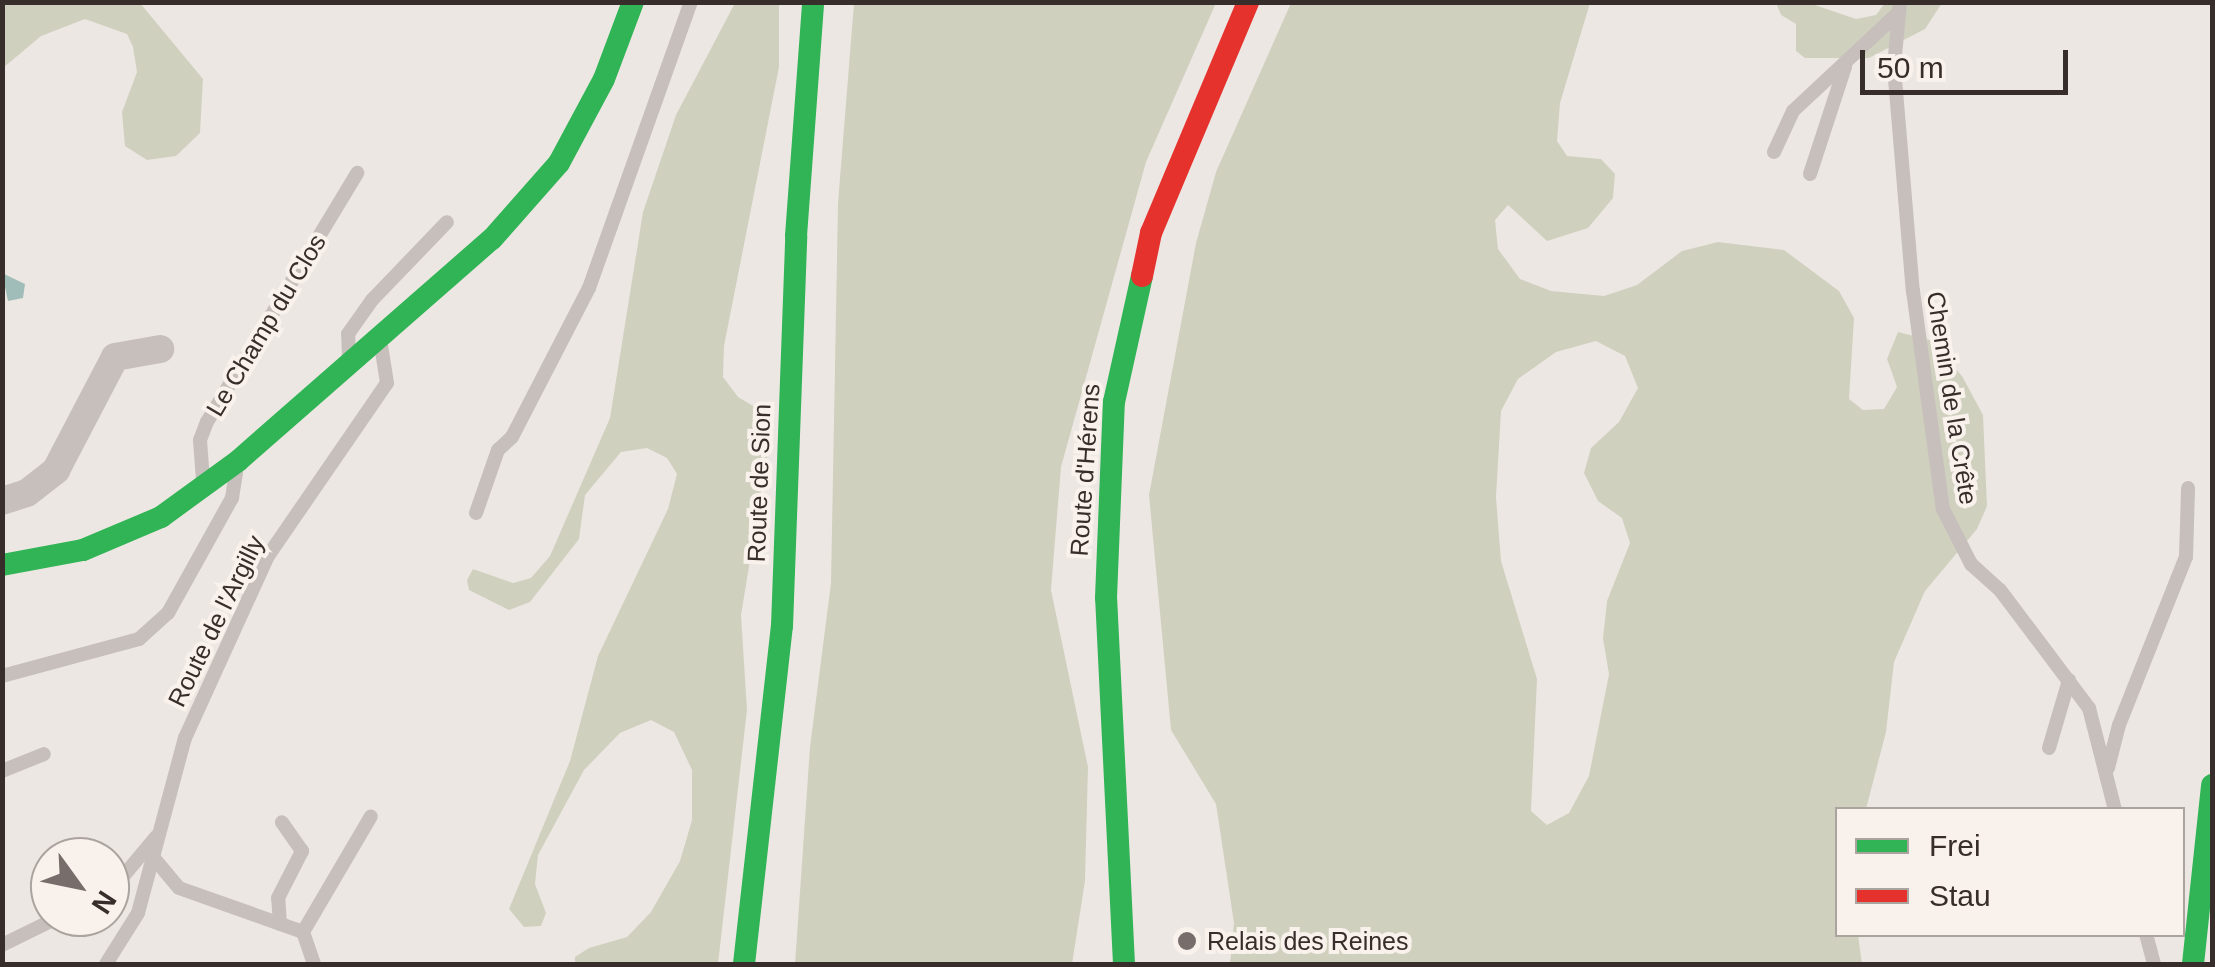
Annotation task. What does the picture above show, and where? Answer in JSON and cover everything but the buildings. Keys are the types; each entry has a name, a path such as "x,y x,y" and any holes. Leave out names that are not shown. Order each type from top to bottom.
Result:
{"main road":[{"path":"2,565 119,537 204,485 238,461 492,240 559,164 604,79 633,2"},
{"name":"Route de Sion","path":"744,964 782,626 796,236 814,2"},
{"name":"Route d'Hérens","path":"1124,964 1106,598 1114,402 1150,233 1185,139 1248,2"},
{"path":"2193,964 2212,785"}],"street":[{"path":"2,501 36,487 66,458 115,357 160,350"}],"lane":[{"path":"476,513 498,450 512,437 589,288 691,2"},
{"path":"1774,152 1792,111 1845,66 1900,7"},
{"name":"Chemin de la Crête","path":"1900,7 1894,68 1912,290 1943,509 1970,564 2000,590 2090,708 2108,769 2114,807"},
{"path":"1810,174 1845,66"},
{"name":"Le Champ du Clos","path":"204,485 200,440 207,422 356,172"},
{"path":"349,363 348,334 447,222"},
{"name":"Route de l'Argilly","path":"106,964 138,913 185,738 268,556 387,383 380,338"},
{"path":"2,676 139,639 168,613 232,498 238,461"},
{"path":"2108,769 2119,725 2186,557 2188,488"},
{"path":"2049,748 2068,680"},
{"path":"2,771 44,754"},
{"path":"314,964 303,932 372,816"},
{"path":"280,924 278,898 302,851 282,822"},
{"name":"Route de l'Argilly","path":"130,868 160,832"},
{"path":"153,857 179,888 303,932"},
{"path":"2,945 30,931"},
{"path":"2147,937 2154,964"}],"green space":[{"path":"3,2 140,3 203,79 200,133 176,156 147,160 125,146 122,112 137,72 133,47 127,34 85,19 41,36 3,68"},
{"path":"735,3 779,3 779,67 724,346 723,377 738,397 760,410 771,434 741,615 747,710 718,964 575,964 575,957 589,948 627,937 651,912 680,861 692,820 692,770 674,732 651,720 620,733 584,770 538,855 535,884 546,913 541,926 524,927 509,909 570,761 598,656 668,509 677,474 667,458 647,448 621,452 585,495 579,539 530,602 509,610 469,590 467,580 473,569 513,583 531,578 550,556 610,418 643,212 676,115"},
{"path":"854,3 1216,3 1146,162 1061,467 1051,590 1088,767 1085,881 1072,964 795,964 810,747 831,583 838,203"},
{"path":"1291,3 1590,3 1560,103 1557,141 1567,156 1601,159 1615,174 1613,198 1588,228 1547,241 1508,205 1495,220 1498,249 1520,279 1551,291 1604,296 1637,285 1682,251 1718,242 1784,250 1839,291 1854,318 1849,399 1863,410 1884,409 1897,387 1887,359 1898,332 1930,340 1962,376 1983,415 1987,506 1977,529 1925,591 1894,662 1886,732 1867,807 1835,807 1835,937 1858,937 1862,964 1230,964 1234,923 1216,804 1171,730 1149,495 1196,243 1216,172","holes":["1596,341 1625,356 1638,388 1619,422 1591,448 1584,473 1598,501 1622,518 1630,543 1607,601 1603,639 1609,674 1589,776 1569,813 1547,825 1531,811 1537,679 1501,561 1496,497 1501,411 1518,379 1556,352"]},
{"path":"1776,3 1809,3 1856,19 1876,15 1885,3 1942,3 1925,29 1869,58 1805,58 1796,51 1796,24 1781,15"}],"water":[{"path":"2,273 25,284 23,298 8,301"}],"traffic: fast":[{"path":"2,565 83,550 161,517 238,461 492,239 559,163 604,79 633,2"},
{"path":"744,964 782,626 796,236 813,2"},
{"path":"1124,964 1106,598 1114,402 1142,276"},
{"path":"2193,964 2212,785"}],"traffic: jam":[{"path":"1142,276 1151,233 1248,2"}],"place":[{"name":"Relais des Reines","path":"1187,941"}]}
